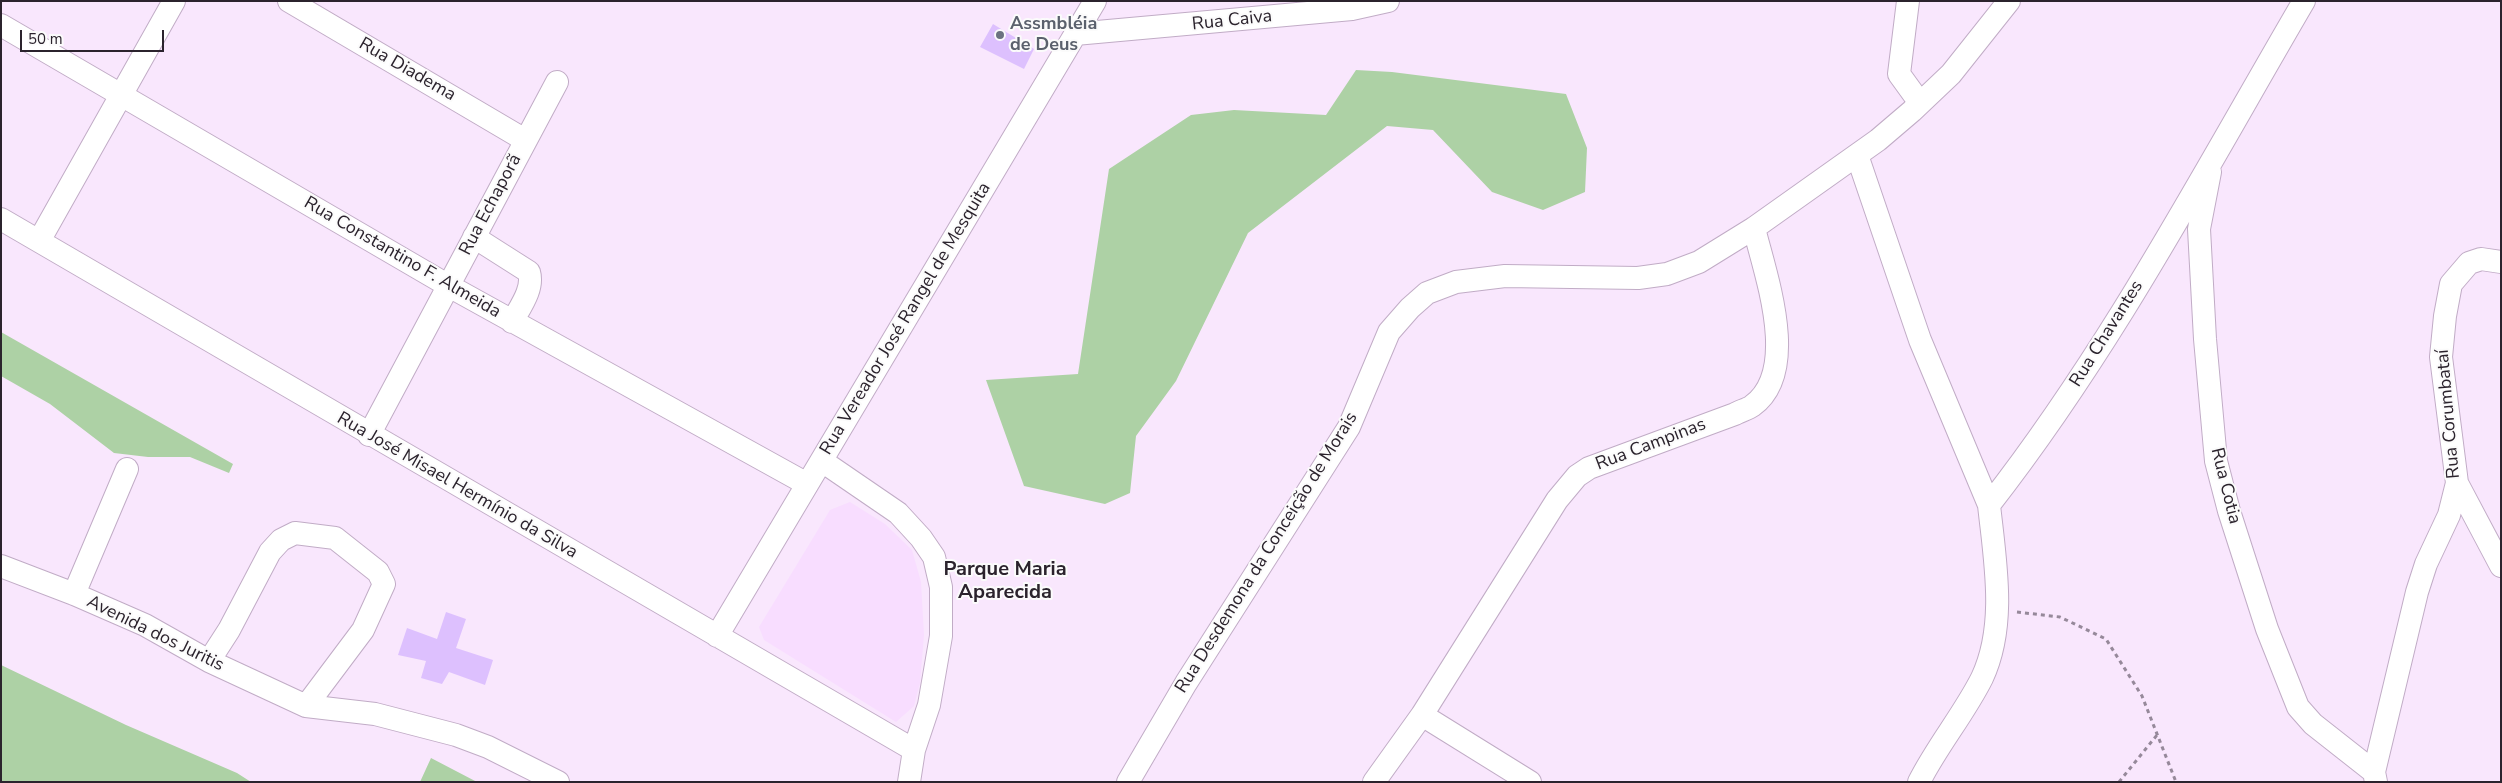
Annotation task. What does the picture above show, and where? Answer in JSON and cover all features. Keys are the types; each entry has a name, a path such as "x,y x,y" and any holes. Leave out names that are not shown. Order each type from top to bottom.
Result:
{"street":[{"path":"39,241 174,1"},
{"name":"Rua Diadema","path":"289,1 525,140"},
{"name":"Rua Vereador José Rangel de Mesquita","path":"717,636 1095,1"},
{"name":"Rua Caiva","path":"1075,34 1342,10 1388,1"},
{"path":"1908,1 1898,74 1920,103"},
{"name":"Rua Desdemona da Conceição de Morais","path":"1128,782 1186,683 1348,428 1389,332 1410,308 1427,293 1456,282 1506,276 1638,278 1667,274 1699,262 1754,228 1857,155 1920,103 1951,74 2009,1"},
{"name":"Rua Chavantes","path":"1990,505 2047,428 2116,323 2304,1"},
{"name":"Rua Constantino F. Almeida","path":"1,25 512,322 808,484"},
{"name":"Rua Echaporã","path":"369,435 557,82"},
{"path":"1857,155 1920,340 1990,505 1997,591 1996,631 1983,676 1919,782"},
{"name":"Rua Cotia","path":"2213,156 2199,229 2210,416 2216,461 2229,511 2267,629 2298,707 2313,724 2375,777"},
{"name":"Rua José Misael Hermínio da Silva","path":"1,220 914,750"},
{"name":"Rua Campinas","path":"1374,782 1422,715 1557,500 1577,476 1609,459 1744,410 1752,406 1763,395 1772,381 1777,348 1775,320 1754,228"},
{"path":"474,237 529,272 531,279 529,290 512,322"},
{"name":"Rua Corumbataí","path":"2375,777 2417,592 2426,564 2449,516 2458,483 2441,356 2448,296 2451,284 2469,263 2481,259 2501,262"},
{"path":"822,461 898,513 921,538 934,557 942,587 941,636 929,706 914,750 909,782"},
{"path":"74,594 127,469"},
{"path":"2458,483 2501,566"},
{"path":"209,661 229,630 270,552 282,540 295,533 334,538 378,572 384,584 363,630 306,706"},
{"name":"Avenida dos Juritis","path":"1,566 74,594 145,625 209,661 306,706 375,714 456,736 488,747 558,782"},
{"path":"1422,715 1530,782"}],"path":[{"path":"1996,610 2060,617 2106,639 2142,696 2176,782"},
{"path":"2119,782 2157,735"}],"shaded area":[{"path":"850,502 885,524 912,550 921,582 924,635 920,683 914,706 896,722 764,640 759,627 830,510"}],"green space":[{"path":"1356,70 1392,72 1566,94 1587,148 1585,192 1543,210 1492,192 1433,130 1387,126 1248,233 1176,381 1136,436 1130,493 1105,504 1024,486 986,380 1078,374 1109,169 1191,115 1234,110 1326,115"},
{"path":"1,332 233,464 229,473 190,457 148,457 114,453 50,404 1,376"},
{"path":"1,665 126,725 237,773 251,782 1,782"},
{"path":"431,758 477,782 420,782"}],"building":[{"name":"Assmbléia de Deus","path":"993,24 1034,49 1024,69 980,47"},
{"path":"446,612 466,619 456,648 493,660 485,685 449,672 442,684 421,678 426,661 398,655 407,628 437,639"}],"place":[{"name":"Assmbléia de Deus","path":"1000,35"}],"district":[{"name":"Parque Maria Aparecida","path":"1005,582"}]}
